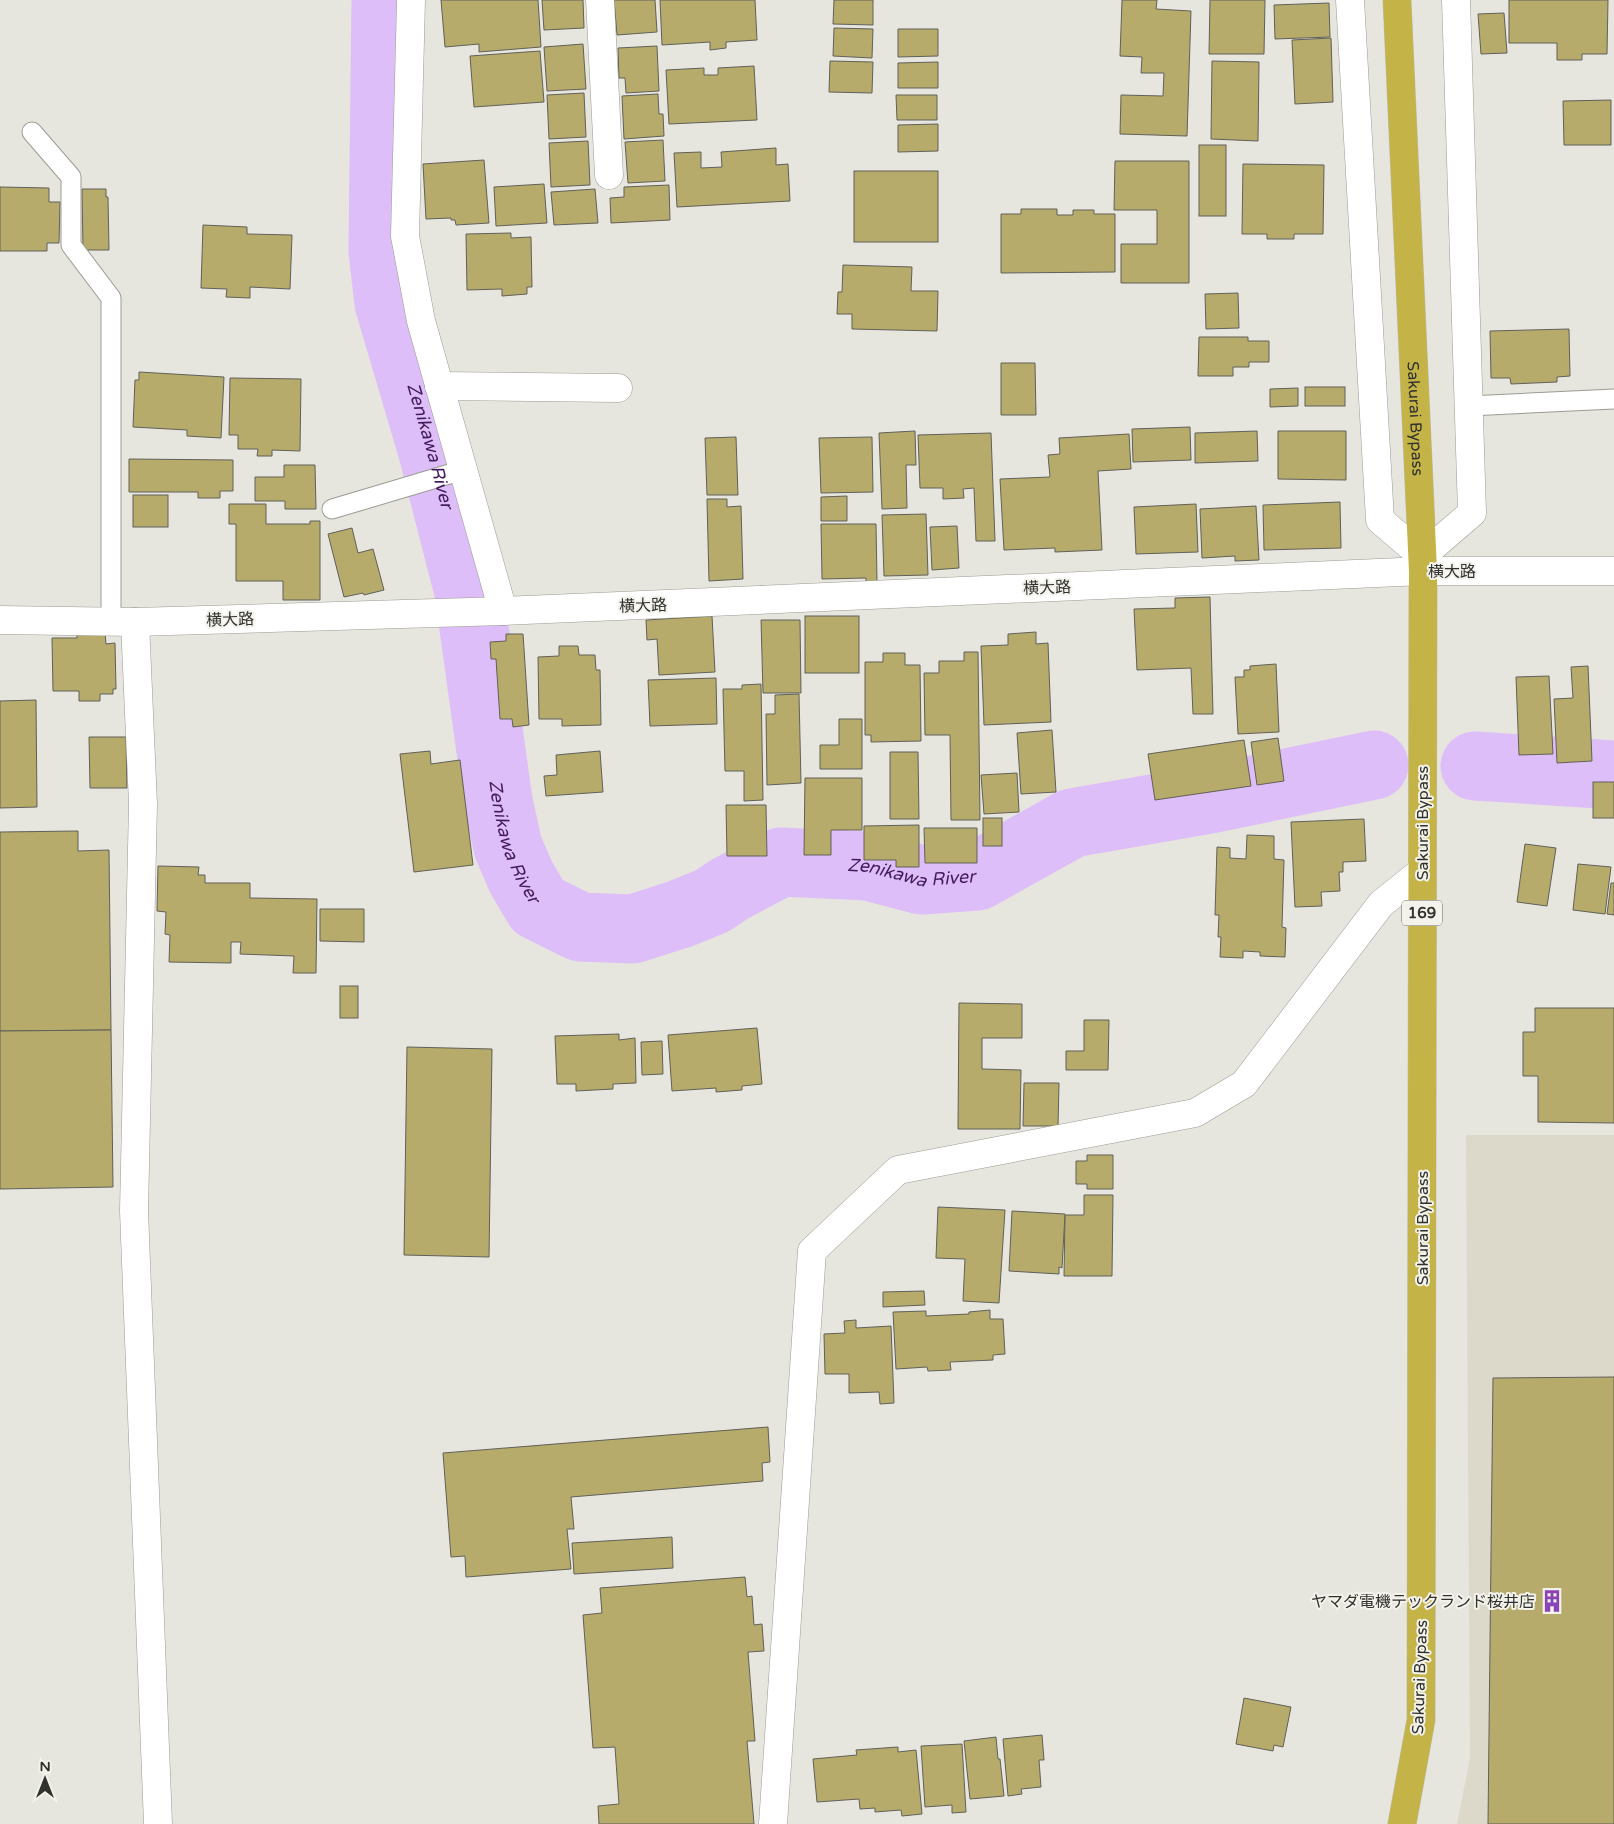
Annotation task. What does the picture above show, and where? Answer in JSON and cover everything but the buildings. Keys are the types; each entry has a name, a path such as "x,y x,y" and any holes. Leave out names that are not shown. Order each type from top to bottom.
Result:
{"highway":[{"name":"Sakurai Bypass","path":"1397,0 1422,563 1421,1720 1402,1824"}],"street":[{"path":"411,0 405,236 421,321 439,386 481,611"},
{"path":"600,0 609,175"},
{"path":"1350,0 1380,520 1422,563 1472,513 1456,0"},
{"path":"439,386 618,388"},
{"name":"横大路","path":"0,620 123,622 481,611 1422,563 1614,571"},
{"path":"123,622 143,804 134,1210 158,1824"},
{"path":"773,1824 812,1252 898,1170 1195,1113 1244,1084 1381,904 1422,871"}],"lane":[{"path":"32,132 71,177 71,245 111,298 123,622"},
{"path":"1469,406 1614,399"},
{"path":"332,509 456,472"}],"shaded area":[{"path":"1466,1135 1614,1135 1614,1824 1457,1824 1470,1758"}],"waterway":[{"name":"Zenikawa River","path":"386,0 383,251 389,303 433,452 469,592 498,801 508,847 521,877 538,906 580,927 633,929 680,914 712,901 730,889 781,862 868,866 922,880 977,876 1072,823 1210,799 1374,765"},
{"name":"Zenikawa River","path":"1475,766 1614,775"}],"place":[{"name":"ヤマダ電機テックランド桜井店","path":"1552,1601"}]}
